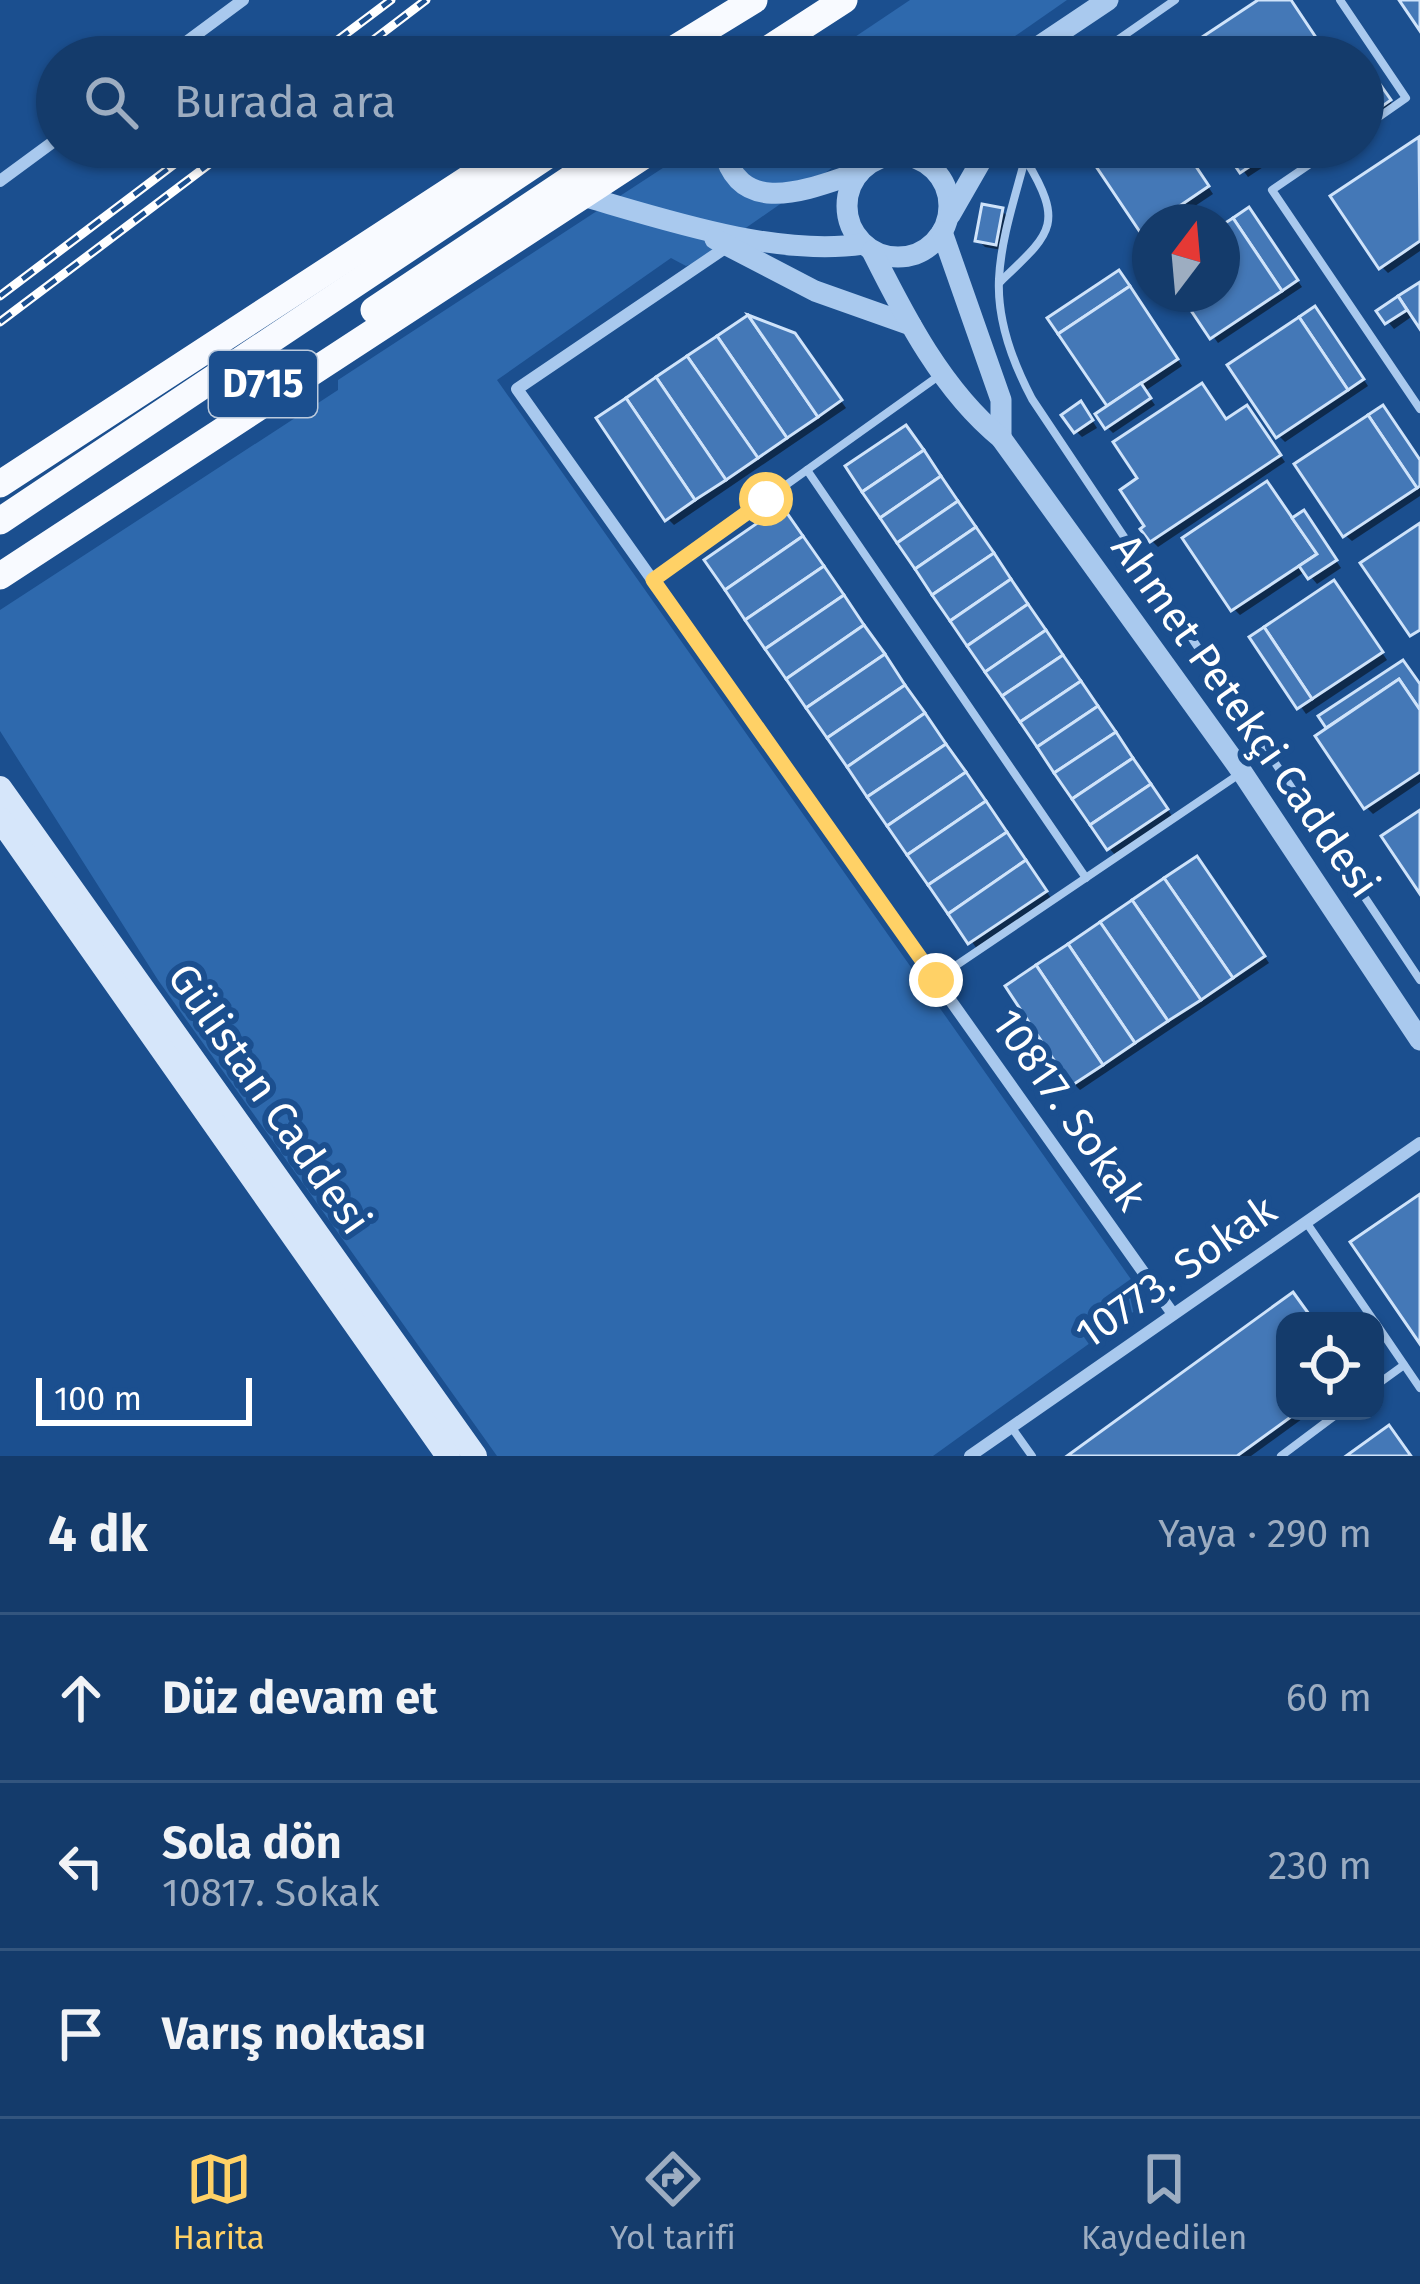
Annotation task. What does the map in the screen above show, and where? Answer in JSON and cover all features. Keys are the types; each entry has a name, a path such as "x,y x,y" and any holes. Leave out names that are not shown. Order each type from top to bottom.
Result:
{"highway":[{"path":"695,36 754,0"},
{"path":"723,36 776,0"},
{"path":"788,36 844,0"},
{"path":"812,36 858,0"},
{"path":"0,484 485,168"},
{"name":"D715","path":"0,521 529,168"},
{"name":"D715","path":"0,557 585,168"},
{"path":"0,576 625,168"}],"main road":[{"name":"Gülistan Caddesi","path":"0,788 476,1456"},
{"name":"Gülistan Caddesi","path":"0,818 448,1456"}],"street":[{"path":"194,36 243,0"},
{"path":"1062,36 1108,0"},
{"path":"0,181 36,154"},
{"path":"729,168 737,181 770,195 811,188 866,168"},
{"path":"930,168 945,188 949,210 945,226"},
{"path":"860,172 849,192 847,214 855,236 883,255 906,257 927,249 977,168"},
{"path":"583,196 699,230 813,246 868,247"},
{"name":"Ahmet Petekçi Caddesi","path":"945,226 1001,400 1001,438"},
{"path":"699,230 815,291 911,325"},
{"name":"10817. Sokak","path":"728,246 517,389 1173,1314"},
{"name":"Ahmet Petekçi Caddesi","path":"868,247 911,325 975,417 1001,438 1242,772 1420,1040"},
{"name":"10773. Sokak","path":"970,1456 1420,1143"}],"lane":[{"path":"1123,36 1175,0"},
{"path":"1340,0 1364,36"},
{"path":"1384,65 1406,98"},
{"path":"1384,113 1420,89"},
{"path":"1023,168 999,283 1012,356 1032,399 1420,980"},
{"path":"999,283 1045,235 1050,219 1048,200 1030,168"},
{"path":"1304,168 1272,190 1420,409"},
{"path":"653,580 944,372"},
{"path":"807,470 1086,878"},
{"path":"936,980 1242,772"},
{"path":"1306,1222 1367,1312"},
{"path":"1384,1336 1420,1388"},
{"path":"1384,1379 1404,1365"},
{"path":"1281,1456 1330,1420"},
{"path":"1011,1427 1032,1456"}],"shaded area":[{"path":"910,0 1067,0 1015,36 856,36"},
{"path":"663,168 832,168 697,262 686,266 671,258 497,380 1147,1302 933,1456 497,1456 158,980 0,731 0,610 338,390 338,380"}],"building":[{"path":"1258,0 1291,0 1315,36 1204,36"},
{"path":"1399,0 1420,0 1420,31"},
{"path":"1419,137 1420,241 1379,269 1330,196 1372,168 1384,168 1384,160"},
{"path":"1097,168 1197,168 1209,186 1182,204 1132,204 1132,220"},
{"path":"982,204 1003,208 996,245 975,241"},
{"path":"1249,207 1298,280 1282,291 1240,228 1240,213"},
{"path":"1240,228 1282,291 1210,339 1192,312 1240,312"},
{"path":"1119,270 1130,286 1058,334 1047,318"},
{"path":"1420,282 1420,329 1398,296"},
{"path":"1130,286 1132,312 1147,312 1178,359 1107,406 1058,334"},
{"path":"1398,296 1407,310 1385,324 1376,311"},
{"path":"1315,306 1364,379 1348,390 1299,317"},
{"path":"748,315 818,417 787,438 717,336"},
{"path":"748,315 795,333 842,400 818,417"},
{"path":"1299,317 1348,390 1276,438 1227,365"},
{"path":"717,336 787,438 758,458 687,356"},
{"path":"687,356 758,458 726,480 656,377"},
{"path":"656,377 726,480 695,500 626,398"},
{"path":"1141,383 1151,398 1105,429 1095,414"},
{"path":"1202,383 1226,419 1247,405 1281,455 1150,542 1120,490 1137,478 1113,442"},
{"path":"626,398 695,500 665,521 596,418"},
{"path":"1081,401 1093,420 1074,433 1061,415"},
{"path":"1383,405 1420,460 1417,488 1368,415"},
{"path":"1368,415 1417,488 1343,537 1294,464"},
{"path":"906,425 924,450 862,492 845,466"},
{"path":"924,450 941,476 880,518 862,492"},
{"path":"941,476 958,501 897,543 880,518"},
{"path":"1267,481 1317,554 1231,611 1182,538"},
{"path":"958,501 976,527 915,569 897,543"},
{"path":"782,506 803,536 725,590 704,560"},
{"path":"1304,510 1337,560 1308,579 1299,566 1317,554 1292,518"},
{"path":"1420,523 1420,630 1410,636 1360,563"},
{"path":"976,527 994,553 932,595 915,569"},
{"path":"803,536 824,566 745,620 725,590"},
{"path":"994,553 1011,579 950,621 932,595"},
{"path":"824,566 844,595 765,649 745,620"},
{"path":"1011,579 1028,604 967,646 950,621"},
{"path":"1334,580 1383,652 1312,699 1264,627"},
{"path":"844,595 864,625 786,679 765,649"},
{"path":"1028,604 1046,630 985,672 967,646"},
{"path":"864,625 885,654 806,708 786,679"},
{"path":"1264,627 1312,699 1297,709 1249,637"},
{"path":"1046,630 1063,655 1002,696 985,672"},
{"path":"885,654 905,685 827,738 806,708"},
{"path":"1063,655 1081,681 1020,722 1002,696"},
{"path":"1403,660 1420,684 1420,710 1399,679 1326,728 1318,716"},
{"path":"1399,679 1420,710 1420,772 1364,809 1315,736"},
{"path":"1081,681 1098,706 1037,747 1020,722"},
{"path":"905,685 925,713 847,767 827,738"},
{"path":"1098,706 1116,732 1054,773 1037,747"},
{"path":"925,713 946,744 867,797 847,767"},
{"path":"1116,732 1133,758 1072,799 1054,773"},
{"path":"946,744 966,772 887,826 867,797"},
{"path":"1133,758 1151,784 1090,825 1072,799"},
{"path":"966,772 986,801 907,855 887,826"},
{"path":"1151,784 1168,809 1107,850 1090,825"},
{"path":"986,801 1007,832 928,885 907,855"},
{"path":"1420,810 1420,894 1381,836"},
{"path":"1007,832 1026,860 948,914 928,885"},
{"path":"1197,856 1265,956 1233,978 1164,878"},
{"path":"1026,860 1047,891 968,944 948,914"},
{"path":"1164,878 1233,978 1201,1000 1132,900"},
{"path":"1132,900 1201,1000 1168,1021 1100,922"},
{"path":"1100,922 1168,1021 1135,1043 1068,944"},
{"path":"1068,944 1135,1043 1103,1065 1036,965"},
{"path":"1036,965 1103,1065 1071,1086 1005,986"},
{"path":"1420,1194 1420,1344 1350,1242"},
{"path":"1293,1292 1307,1312 1276,1312 1276,1420 1287,1420 1237,1456 1067,1456"},
{"path":"1389,1425 1411,1456 1346,1456"}],"railway":[{"path":"343,36 391,0"},
{"path":"379,36 426,0"},
{"path":"0,296 169,168"},
{"path":"0,322 204,168"}],"route":[{"path":"766,499 653,580 936,980"}]}
